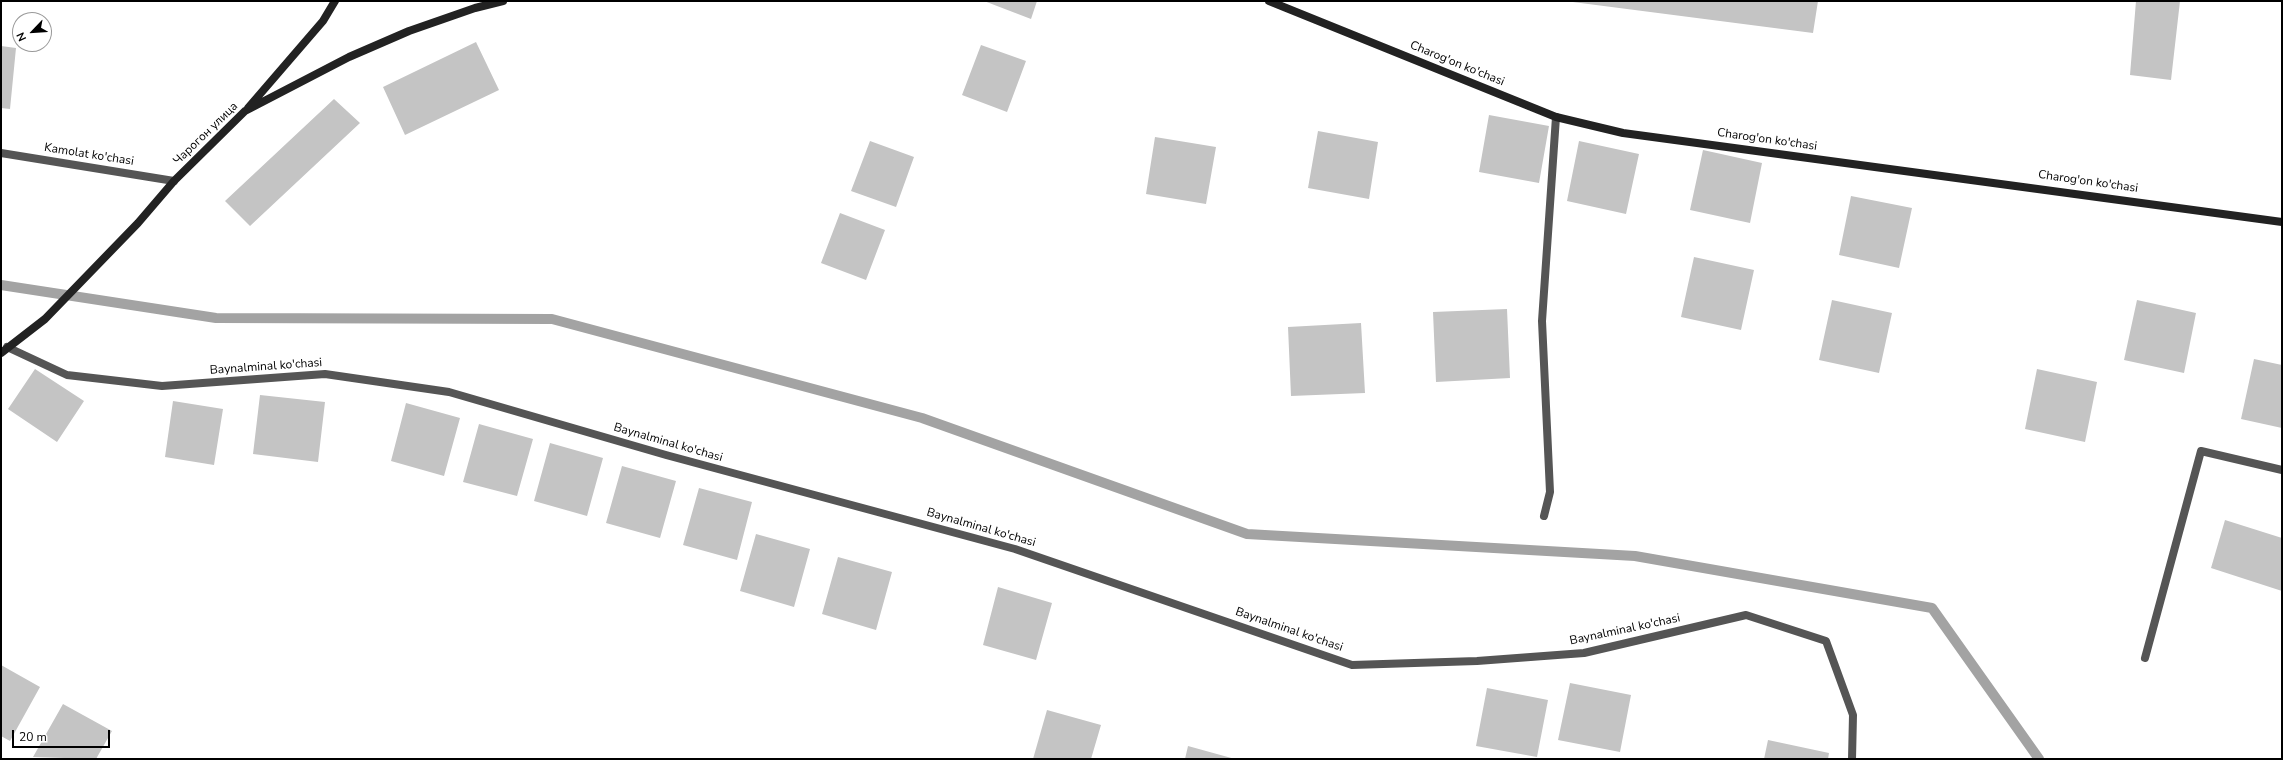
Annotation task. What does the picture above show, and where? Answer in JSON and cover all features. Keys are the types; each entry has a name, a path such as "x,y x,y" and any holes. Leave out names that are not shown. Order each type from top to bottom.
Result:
{"main road":[{"path":"245,111 323,21 335,1"},
{"name":"Чарогон улица","path":"4,350 45,319 138,223 174,181 245,111 349,57 409,31 475,8 503,1"},
{"name":"Charog'on ko'chasi","path":"1269,1 1556,116 1623,133 2282,222"}],"street":[{"path":"1544,516 1550,492 1542,320 1556,116"},
{"name":"Kamolat ko'chasi","path":"1,153 174,181"},
{"name":"Baynalminal ko'chasi","path":"4,350 67,375 162,386 325,374 449,392 666,455 1015,549 1352,665 1477,661 1584,653 1746,615 1826,641 1853,714 1852,759"},
{"path":"2144,658 2201,451 2282,470"}],"building":[{"path":"984,1 1037,1 1031,19"},
{"path":"1565,1 1818,1 1813,33"},
{"path":"2136,1 2180,1 2171,80 2130,75"},
{"path":"476,42 499,90 405,135 383,87"},
{"path":"981,45 1026,61 1007,112 962,95"},
{"path":"1,46 12,47 12,52 16,52 10,109 1,108"},
{"path":"334,99 360,123 250,226 225,201"},
{"path":"1489,115 1549,126 1539,183 1479,172"},
{"path":"1318,131 1378,142 1369,199 1308,188"},
{"path":"1155,137 1216,147 1206,204 1146,194"},
{"path":"870,141 914,157 896,207 851,191"},
{"path":"1579,141 1639,154 1626,214 1567,201"},
{"path":"1703,150 1762,163 1750,223 1690,210"},
{"path":"1851,196 1912,208 1899,268 1839,255"},
{"path":"840,213 885,230 866,280 821,263"},
{"path":"1694,257 1754,270 1741,330 1681,317"},
{"path":"1832,300 1892,313 1879,373 1819,360"},
{"path":"2137,300 2196,313 2184,373 2124,360"},
{"path":"1507,309 1510,378 1436,382 1433,312"},
{"path":"1361,323 1365,393 1291,396 1288,327"},
{"path":"2254,359 2282,365 2282,428 2241,419"},
{"path":"35,369 84,401 57,442 8,409"},
{"path":"2037,369 2097,382 2085,442 2025,429"},
{"path":"260,395 325,402 318,462 253,454"},
{"path":"173,401 223,409 214,465 165,457"},
{"path":"406,403 460,418 444,476 391,461"},
{"path":"479,424 533,439 517,496 463,482"},
{"path":"550,443 603,458 587,516 534,501"},
{"path":"622,466 676,481 660,538 606,523"},
{"path":"699,488 752,502 737,560 683,545"},
{"path":"2225,520 2282,538 2282,591 2211,568"},
{"path":"756,534 810,549 794,607 740,591"},
{"path":"838,557 892,572 876,630 822,614"},
{"path":"998,587 1052,603 1036,660 983,645"},
{"path":"1,665 40,687 10,741 1,736"},
{"path":"1570,683 1631,695 1620,752 1558,740"},
{"path":"1487,688 1548,700 1537,757 1476,746"},
{"path":"63,704 112,731 96,759 33,757"},
{"path":"1047,710 1101,725 1091,759 1033,759"},
{"path":"1768,740 1829,753 1828,759 1764,759"},
{"path":"1188,746 1235,759 1185,759"}],"waterway":[{"path":"1,285 216,318 552,319 922,418 1247,534 1635,556 1932,608 2039,759"}]}
